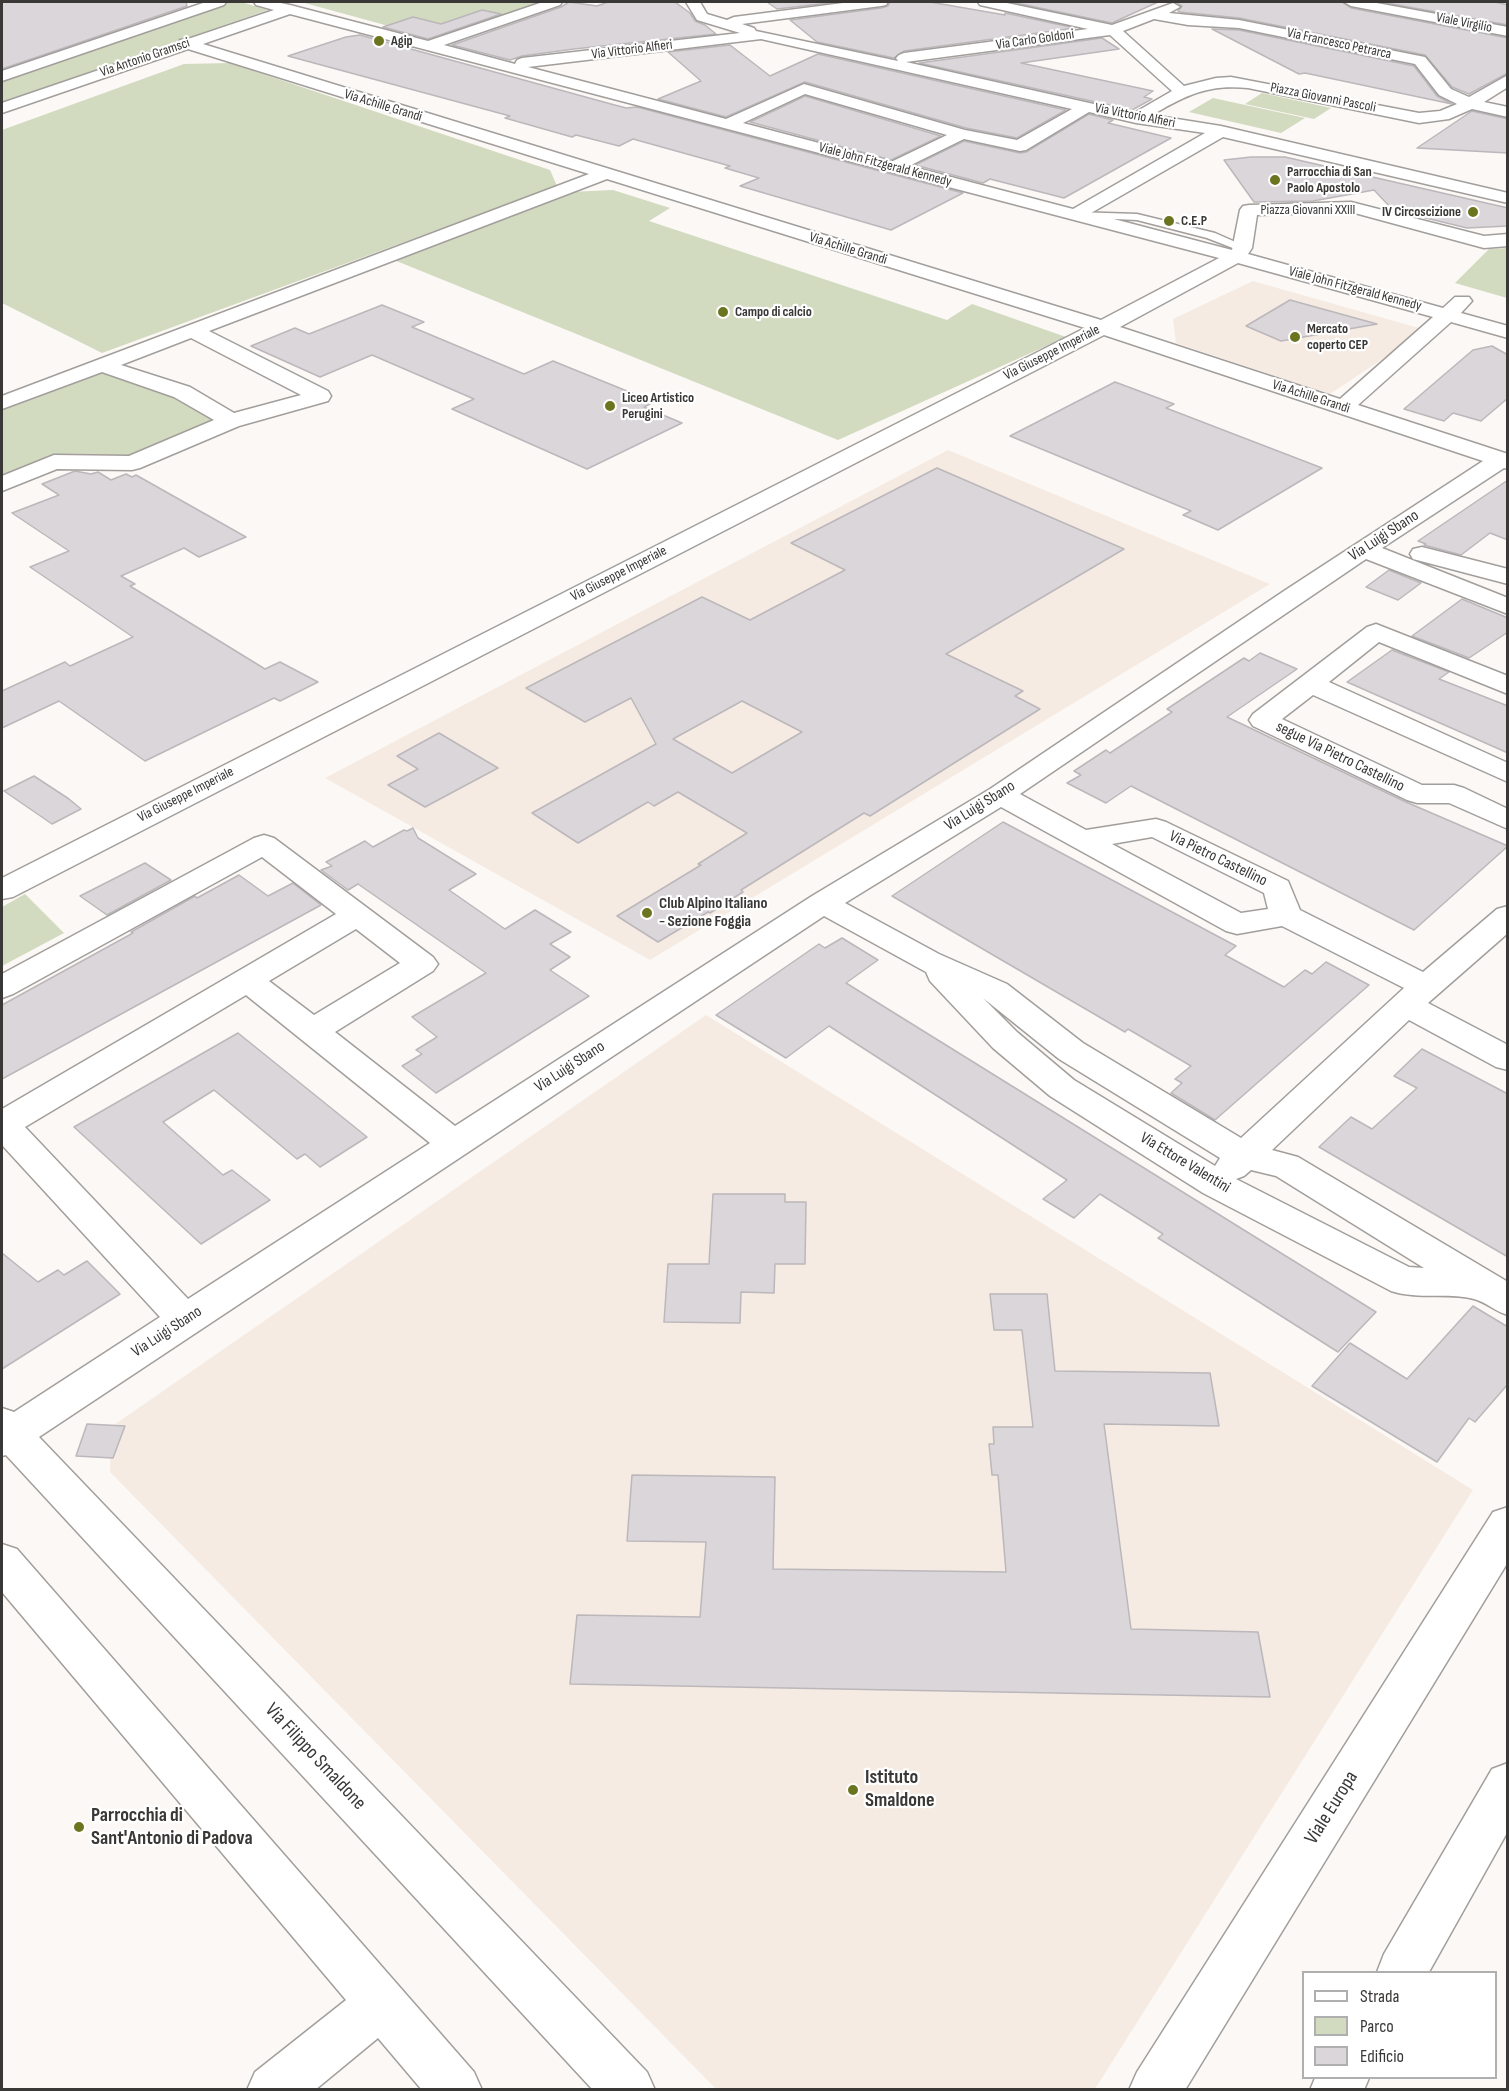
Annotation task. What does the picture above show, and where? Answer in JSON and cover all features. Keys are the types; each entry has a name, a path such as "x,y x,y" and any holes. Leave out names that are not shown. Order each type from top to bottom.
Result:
{"street":[{"name":"Via Antonio Gramsci","path":"2,76 219,2"},
{"name":"Viale John Fitzgerald Kennedy","path":"261,2 1201,248 1239,252 1455,308 1508,314"},
{"path":"428,46 555,2"},
{"name":"Via Vittorio Alfieri","path":"693,2 702,17 761,35 1136,118 1221,132 1508,198"},
{"path":"720,22 881,2"},
{"path":"986,2 1113,30 1181,91"},
{"name":"Via Carlo Goldoni","path":"881,61 1113,30 1183,2"},
{"name":"Viale Virgilio","path":"1351,2 1508,32"},
{"name":"Via Antonio Gramsci","path":"2,108 185,43 290,9"},
{"name":"Via Francesco Petrarca","path":"1153,15 1188,21 1239,24 1420,60 1435,98 1508,112"},
{"name":"Via Vittorio Alfieri","path":"502,65 761,35"},
{"name":"Via Achille Grandi","path":"185,43 1068,316 1504,461"},
{"name":"Piazza Giovanni Pascoli","path":"1136,118 1181,91 1206,83 1237,82 1432,119 1445,117 1508,80"},
{"path":"730,123 804,89 963,134 1020,146 1086,107"},
{"path":"1404,115 1435,98"},
{"path":"1075,215 1221,132"},
{"path":"894,167 963,134"},
{"path":"2,404 604,174"},
{"name":"Piazza Giovanni XXIII","path":"1239,252 1249,210 1351,207 1484,242 1508,240"},
{"name":"Via Giuseppe Imperiale","path":"2,890 1145,306 1239,252"},
{"path":"1068,316 1145,306"},
{"name":"Viale John Fitzgerald Kennedy","path":"1455,308 1508,332"},
{"path":"1342,408 1455,308"},
{"path":"2,484 54,462 132,463 231,421 320,396 194,332"},
{"path":"103,366 182,392 231,421"},
{"name":"Via Luigi Sbano","path":"5,1433 185,1320 823,903 1000,795 1370,546 1504,461"},
{"path":"1370,546 1508,577"},
{"path":"1370,546 1508,607"},
{"path":"1508,686 1376,632 1311,684 1508,774"},
{"name":"segue Via Pietro Castellino","path":"1311,684 1263,720 1417,794 1454,794 1508,820"},
{"path":"1000,795 1237,924 1286,916 1416,996 1508,1059"},
{"name":"Via Pietro Castellino","path":"1084,839 1156,828 1277,888 1286,916"},
{"path":"2,987 264,844 422,964 312,1031"},
{"name":"Via Ettore Valentini","path":"823,903 928,961 996,991 1071,1051 1095,1067 1244,1156 1286,1166 1496,1293"},
{"path":"185,1320 2,1124 357,915"},
{"path":"1216,1184 1416,996 1508,916"},
{"name":"Via Ettore Valentini","path":"928,961 1005,1040 1062,1088 1216,1184 1404,1281 1496,1293"},
{"path":"248,980 453,1143"},
{"name":"Via Filippo Smaldone","path":"5,1433 629,2090"},
{"name":"Viale Europa","path":"1155,2090 1508,1525"},
{"path":"2,1562 456,2090"},
{"path":"1403,1971 1508,1785"},
{"path":"273,2090 382,2003"}],"lane":[{"path":"1075,215 1137,217 1210,235 1239,252"}],"shaded area":[{"name":"Mercato coperto CEP","path":"1253,281 1426,330 1330,394 1176,343 1173,319"},
{"path":"948,450 1270,584 650,960 325,778"},
{"name":"Istituto Smaldone","path":"706,1015 1473,1490 1095,2089 717,2090 110,1472 111,1427"}],"green space":[{"path":"229,2 241,2 268,10 2,102 2,79"},
{"path":"301,2 543,2 436,39"},
{"path":"230,63 550,170 557,186 102,353 2,303 2,130 184,64"},
{"path":"1262,93 1331,108 1314,119 1245,104"},
{"path":"1213,98 1305,118 1281,133 1189,112"},
{"name":"Campo di calcio","path":"613,190 670,208 649,221 947,320 972,304 1066,337 838,440 394,260 569,192"},
{"path":"1507,248 1507,298 1455,283 1489,249"},
{"path":"103,366 182,392 225,424 132,463 57,455 2,477 2,403"},
{"path":"25,894 64,933 2,966 2,907"}],"building":[{"path":"2,2 186,2 187,6 2,69"},
{"path":"569,2 597,6 608,2 675,2 690,13 695,21 705,25 716,34 574,49 522,56 510,60 452,45 561,7"},
{"path":"767,2 837,2 777,9"},
{"path":"890,2 930,2 1005,15 1005,13 1075,28 904,51 894,58 817,42 790,20 881,8 888,6"},
{"path":"1011,2 1158,2 1112,23"},
{"path":"1175,2 1342,2 1351,8 1508,38 1508,73 1469,94 1452,87 1425,55 1239,18 1180,12 1178,11 1182,6"},
{"path":"1381,2 1495,2 1508,5 1508,25"},
{"path":"482,10 501,14 428,39 383,27 413,17 441,24"},
{"path":"1212,29 1239,30 1414,66 1437,96 1452,104 1305,73 1299,74"},
{"path":"360,35 626,108 637,107 963,193 891,230 740,186 759,178 725,168 730,166 633,139 619,146 576,135 572,137 505,118 510,116 288,56 346,37"},
{"path":"1102,38 1119,49 1021,63 1153,91 1144,97 1152,99 1132,110 919,63"},
{"path":"730,45 770,76 818,54 1066,110 1017,138 966,128 805,82 726,117 658,99 701,81 668,52"},
{"path":"805,96 941,136 891,160 750,122"},
{"path":"1472,111 1508,119 1508,153 1417,148"},
{"path":"1089,114 1113,120 1108,123 1171,138 1064,198 990,179 983,183 915,165 964,141 1020,153 1026,152"},
{"path":"1285,157 1508,208 1508,226 1467,228 1393,210 1374,190 1313,201 1254,202 1224,160"},
{"path":"1290,300 1377,324 1281,341 1246,326"},
{"name":"Liceo Artistico Perugini","path":"382,305 424,322 412,327 524,374 553,361 654,402 644,407 682,423 587,469 452,409 474,399 372,355 320,377 251,346 295,328 309,334"},
{"path":"1492,346 1508,355 1508,398 1481,421 1453,413 1444,421 1404,409 1473,350"},
{"path":"1115,382 1174,404 1166,408 1322,468 1218,530 1183,515 1191,511 1010,436"},
{"path":"937,468 1124,549 946,654 1023,691 1015,696 1040,709 870,816 864,813 741,890 743,892 710,913 708,912 658,942 617,916 701,865 698,864 747,833 678,792 654,806 648,802 578,843 532,813 656,744 631,698 585,722 526,688 702,597 750,620 845,570 791,543","holes":["742,701 802,732 732,773 673,739"]},
{"path":"75,471 91,474 98,472 111,480 126,474 132,477 136,475 246,537 199,557 184,548 121,576 135,584 130,586 265,669 280,662 318,682 280,701 274,698 145,761 59,701 2,728 2,691 65,662 70,666 133,637 30,567 69,551 12,513 59,495 42,484"},
{"path":"1508,480 1508,540 1490,533 1461,555 1424,545 1426,544 1418,541"},
{"path":"1389,570 1421,583 1398,600 1366,587"},
{"path":"1462,599 1508,618 1508,632 1469,658 1412,636"},
{"path":"1392,650 1449,672 1439,679 1508,706 1508,753 1347,682"},
{"path":"1260,653 1297,669 1227,717 1406,802 1508,846 1414,930 1131,786 1106,803 1067,783 1081,775 1074,771 1106,750 1110,753 1172,712 1167,709 1244,658 1249,661"},
{"path":"439,733 498,768 425,807 388,785 418,769 397,756"},
{"path":"34,776 81,809 52,824 4,791"},
{"path":"1003,822 1236,946 1225,955 1284,987 1305,970 1312,974 1326,962 1369,985 1215,1120 1171,1093 1182,1083 1175,1079 1191,1066 1128,1029 1125,1032 892,896"},
{"path":"413,828 418,838 476,874 449,890 505,929 535,910 571,932 550,944 570,957 550,970 589,996 436,1093 402,1066 422,1054 416,1050 437,1037 412,1017 486,973 358,884 348,890 321,870 332,866 326,862 365,841 373,847 404,830"},
{"path":"145,863 171,880 107,915 80,896"},
{"path":"239,875 268,896 293,883 321,905 2,1079 2,1005 195,896 197,898"},
{"path":"842,938 878,960 846,983 1376,1312 1338,1352 1158,1238 1163,1234 1100,1194 1074,1218 1043,1199 1067,1180 829,1026 786,1058 716,1015 819,944 825,948"},
{"path":"238,1033 367,1137 320,1167 305,1154 297,1159 214,1090 163,1122 223,1175 232,1170 270,1200 201,1244 74,1127"},
{"path":"1422,1049 1508,1094 1508,1257 1319,1147 1351,1117 1372,1129 1417,1088 1394,1076"},
{"path":"713,1194 785,1194 785,1202 806,1202 805,1264 775,1264 774,1293 741,1292 740,1323 664,1322 668,1264 709,1264"},
{"path":"2,1253 38,1282 58,1270 64,1275 87,1261 120,1294 2,1369"},
{"path":"990,1294 1047,1294 1055,1371 1210,1373 1219,1426 1104,1424 1131,1629 1258,1632 1270,1697 570,1684 577,1615 700,1617 706,1542 627,1541 632,1475 775,1477 773,1569 1006,1572 998,1475 992,1475 989,1444 994,1444 993,1427 1033,1427 1022,1330 994,1330"},
{"path":"1473,1306 1508,1327 1508,1384 1475,1422 1469,1418 1437,1462 1312,1386 1350,1343 1407,1379"},
{"path":"87,1424 125,1426 113,1458 76,1456"}],"place":[{"name":"Agip","path":"379,41"},
{"name":"Parrocchia di San Paolo Apostolo","path":"1275,180"},
{"name":"IV Circoscizione","path":"1473,212"},
{"name":"C.E.P","path":"1169,221"},
{"name":"Campo di calcio","path":"723,312"},
{"name":"Mercato coperto CEP","path":"1295,337"},
{"name":"Liceo Artistico Perugini","path":"610,406"},
{"name":"Club Alpino Italiano - Sezione Foggia","path":"647,913"},
{"name":"Istituto Smaldone","path":"853,1790"},
{"name":"Parrocchia di Sant'Antonio di Padova","path":"79,1827"}]}
